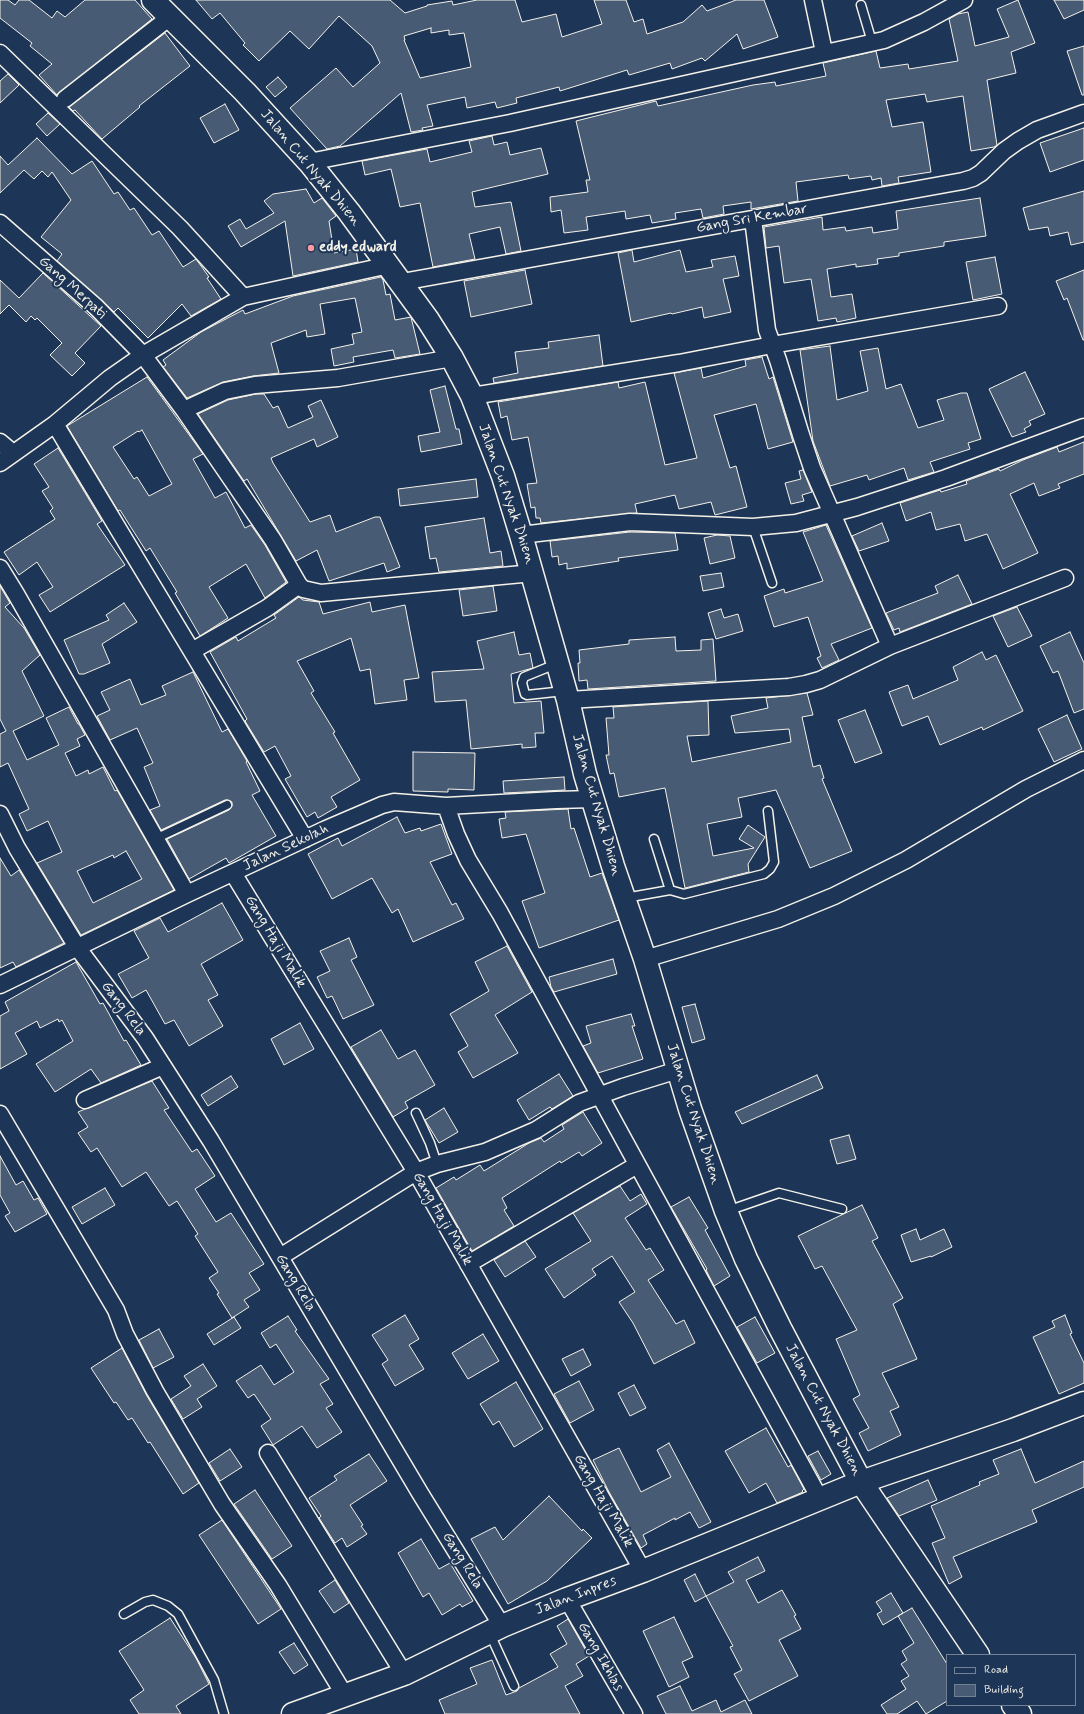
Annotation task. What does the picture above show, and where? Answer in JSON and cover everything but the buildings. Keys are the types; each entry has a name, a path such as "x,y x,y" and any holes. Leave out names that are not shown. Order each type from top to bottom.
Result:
{"main road":[{"name":"Jalan Cut Nyak Dhien","path":"153,0 245,92 309,162 402,282 452,358 472,396 503,476 533,573 566,695 585,774 613,866 645,959 704,1152 726,1211 746,1259 780,1328 861,1482 977,1654"},
{"name":"Jalan Inpres","path":"294,1714 344,1694 404,1674 495,1629 567,1599 643,1571 861,1482 1013,1430 1084,1403"},
{"path":"1014,1706 1020,1714"}],"street":[{"path":"813,0 824,52"},
{"path":"309,162 510,123 824,52 884,40 924,22 964,0"},
{"path":"65,99 170,17"},
{"path":"0,53 180,228 242,297"},
{"name":"Gang Sri Kembar","path":"402,282 973,178 981,173 1004,151 1018,141 1037,130 1084,112"},
{"path":"752,219 766,327 812,468 890,646"},
{"name":"Gang Merpati","path":"0,223 96,307 143,355 184,410 273,540 299,585"},
{"path":"0,463 55,424 110,378 143,355 242,297 389,265"},
{"path":"472,396 679,363 772,345 998,306"},
{"path":"184,410 225,391 255,385 338,378 452,358"},
{"path":"55,424 305,839"},
{"path":"521,535 630,522 753,527 796,523 946,478 1084,427"},
{"path":"0,442 13,453"},
{"path":"0,568 187,894"},
{"path":"192,651 266,608 299,585 308,591 321,593 533,573"},
{"path":"566,695 790,687 820,680 890,646 1065,578"},
{"path":"645,959 771,922 820,902 906,860 1026,789 1084,760"},
{"name":"Jalan Sekolah","path":"0,985 187,894 382,805 394,802 446,806 593,799"},
{"path":"446,806 465,853 500,913 820,1499"},
{"name":"Gang Rela","path":"0,814 17,848 77,947 145,1038 211,1141 420,1493 495,1629"},
{"name":"Gang Haji Malik","path":"233,873 416,1172 643,1571"},
{"path":"85,1100 163,1066"},
{"path":"280,1257 416,1172 437,1164 485,1152 536,1130 580,1103 599,1095 678,1070"},
{"path":"0,1114 116,1310 125,1334 155,1391 222,1504 278,1585 344,1694"},
{"path":"468,1264 637,1165"},
{"path":"268,1453 404,1674"},
{"name":"Gang Ikhlas","path":"567,1599 634,1714"}],"lane":[{"path":"861,5 872,42"},
{"path":"753,527 772,584"},
{"path":"557,664 524,677 522,683 525,694 530,696 566,695"},
{"path":"155,839 227,805"},
{"path":"624,898 670,890 684,894 764,874 770,869 774,862 768,811"},
{"path":"654,839 670,890"},
{"path":"416,1112 430,1143 437,1164"},
{"path":"726,1211 779,1193 842,1209"},
{"path":"124,1614 145,1602 153,1600 159,1601 168,1606 178,1614 214,1680 224,1714"},
{"path":"495,1629 514,1686"}],"place":[{"name":"eddy edward","path":"311,248"}]}
